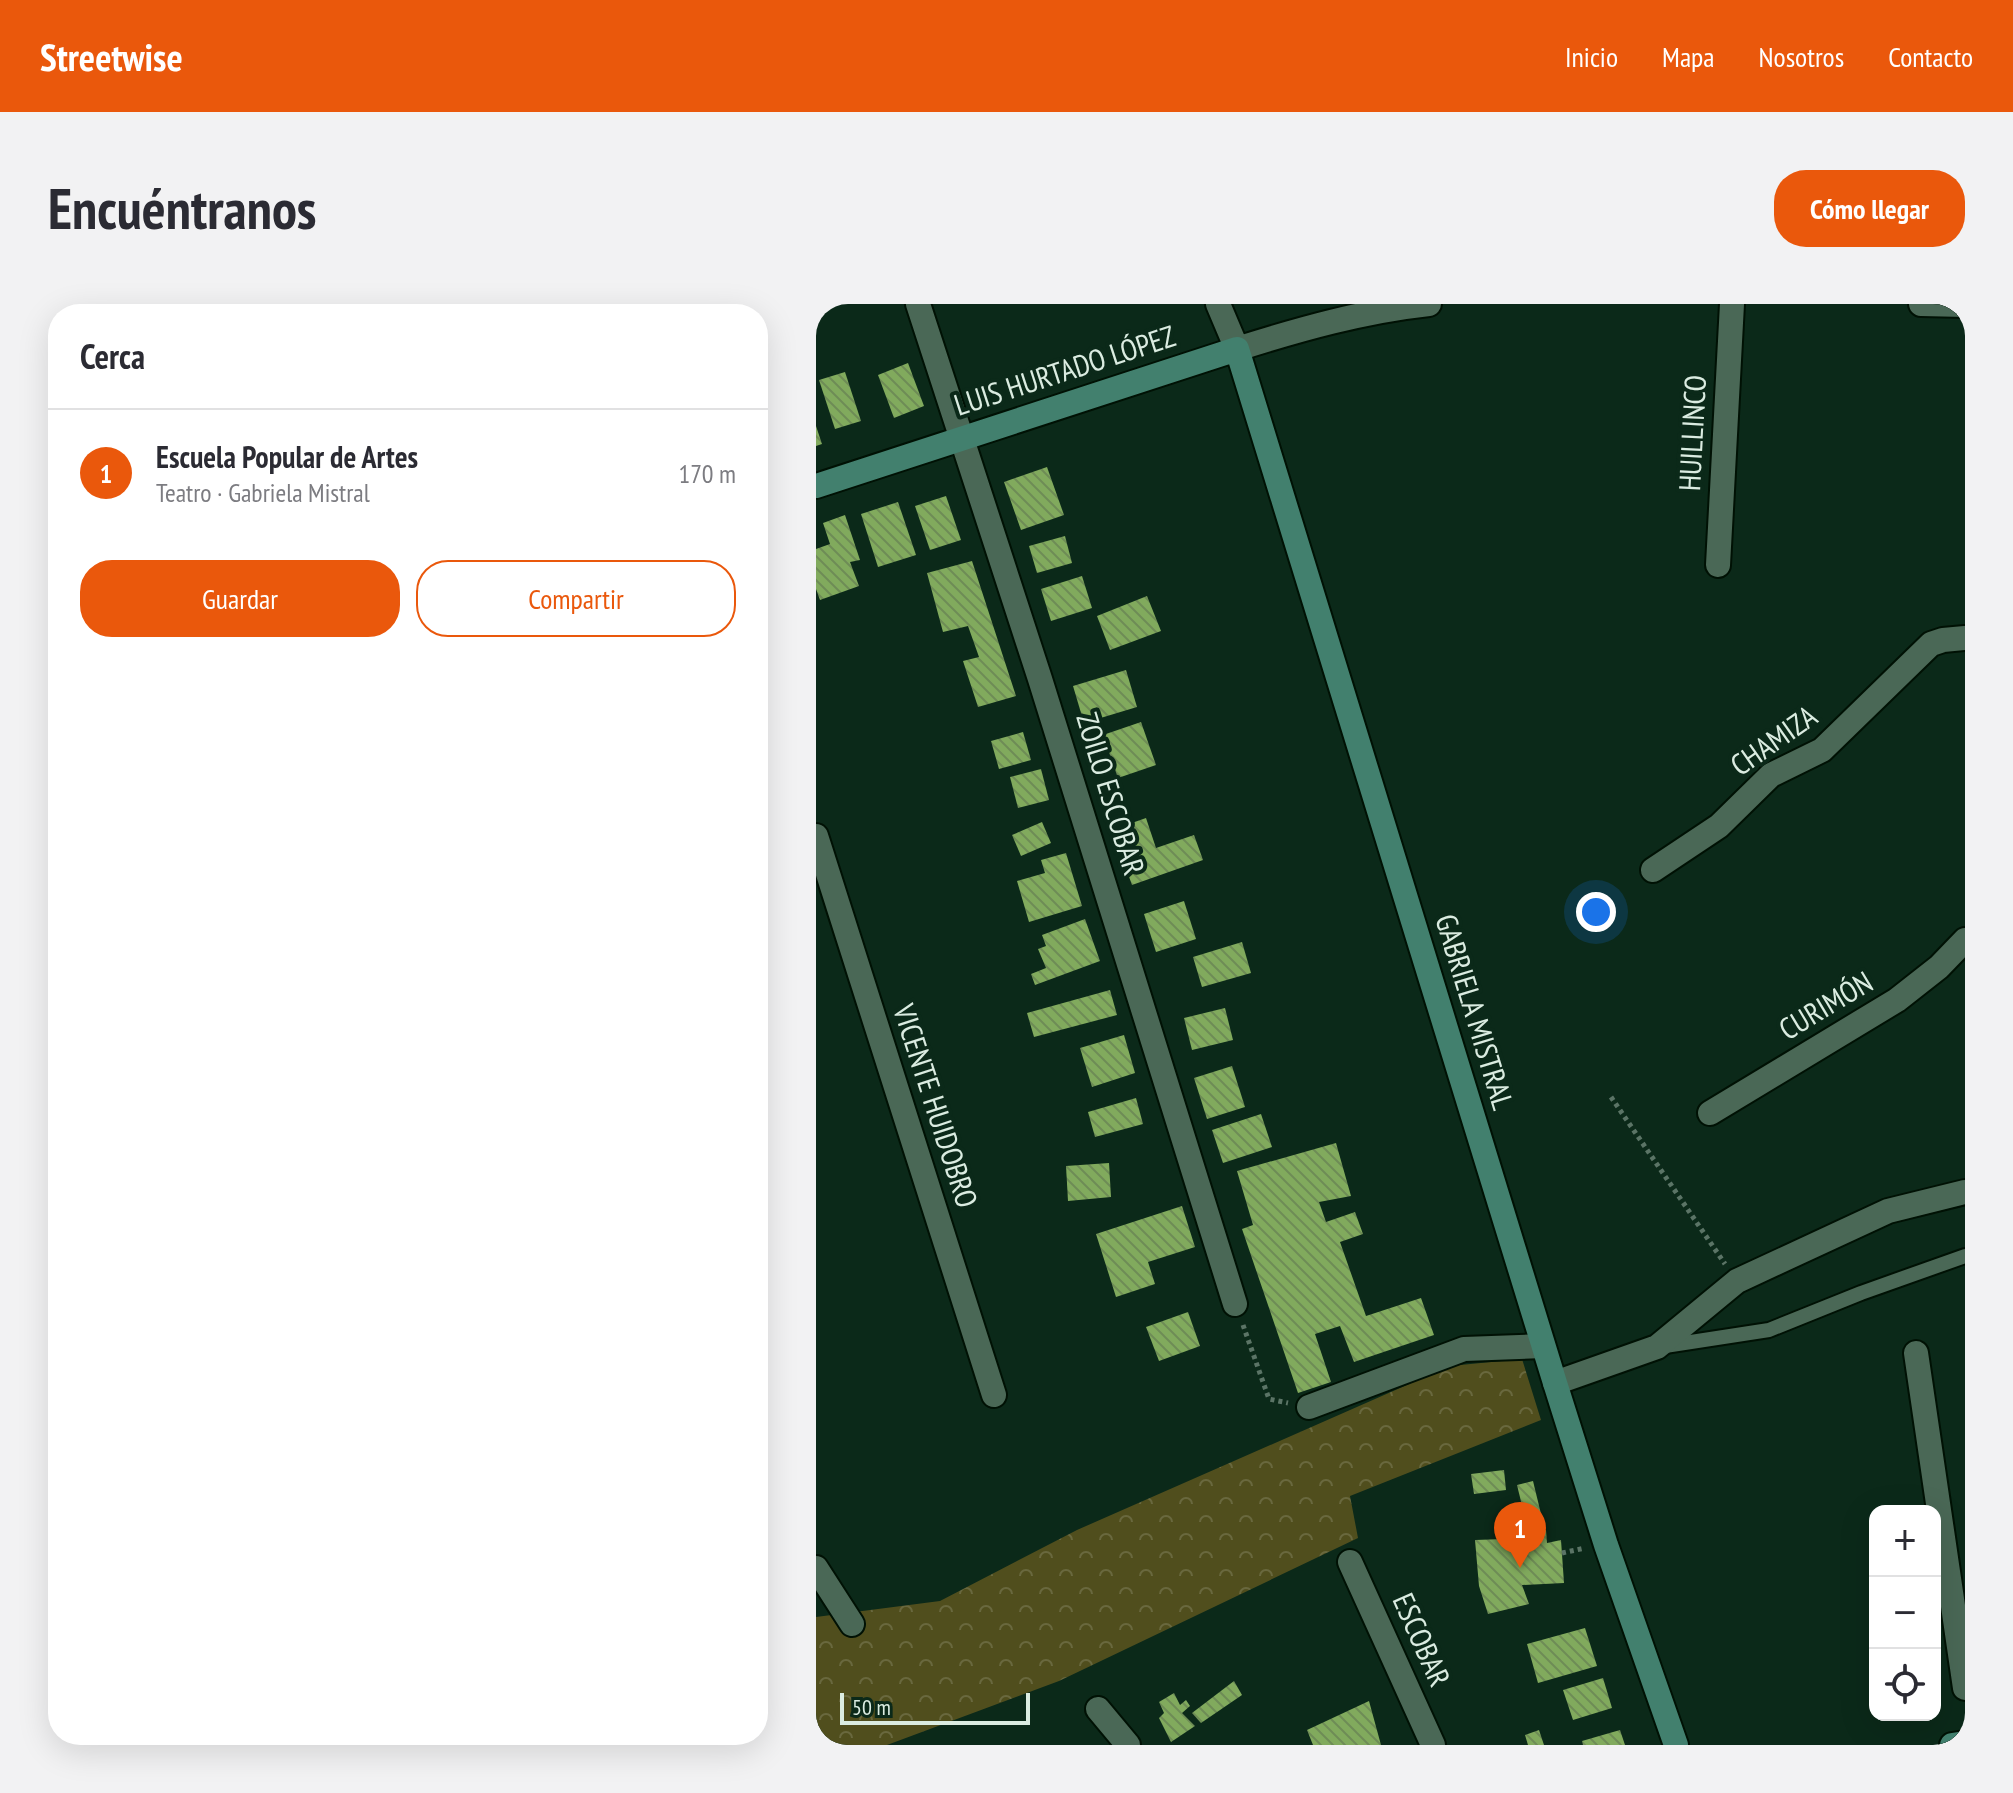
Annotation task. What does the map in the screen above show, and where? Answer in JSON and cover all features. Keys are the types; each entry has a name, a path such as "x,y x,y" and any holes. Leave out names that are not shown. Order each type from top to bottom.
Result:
{"street":[{"name":"ZOILO ESCOBAR","path":"918,304 1040,679 1235,1304"},
{"name":"GABRIELA MISTRAL","path":"1218,304 1237,349 1606,1545 1674,1743"},
{"name":"LUIS HURTADO LÓPEZ","path":"816,486 1295,331 1391,308 1429,304"},
{"name":"HUILLINCO","path":"1718,565 1732,304"},
{"path":"1921,304 1965,305"},
{"name":"CHAMIZA","path":"1653,870 1719,826 1771,775 1822,750 1931,644 1965,638"},
{"name":"VICENTE HUIDOBRO","path":"816,836 994,1395"},
{"name":"CURIMÓN","path":"1710,1113 1897,1000 1939,967 1965,940"},
{"path":"1555,1383 1657,1347 1737,1281 1888,1211 1965,1192"},
{"path":"1309,1407 1464,1349 1543,1346"},
{"path":"1916,1353 1965,1688"},
{"name":"ESCOBAR","path":"1350,1562 1433,1745"},
{"path":"816,1568 852,1624"},
{"path":"1098,1709 1128,1745"},
{"path":"1952,1745 1965,1743"}],"lane":[{"path":"1657,1347 1769,1330 1965,1256"}],"path":[{"path":"1611,1097 1737,1281"},
{"path":"1235,1304 1269,1399 1309,1407"}],"green space":[{"path":"1522,1359 1541,1420 1350,1496 1358,1538 1059,1681 887,1745 816,1745 816,1617 940,1601 1077,1530 1450,1366"}],"building":[{"path":"908,363 924,406 894,418 878,375"},
{"path":"845,372 861,421 835,429 819,380"},
{"path":"816,426 822,444 816,446"},
{"path":"1047,467 1064,515 1021,530 1004,482"},
{"path":"946,496 961,540 930,550 915,506"},
{"path":"898,502 916,555 878,567 861,514"},
{"path":"845,515 860,560 850,562 859,586 820,600 816,589 816,549 830,544 823,523"},
{"path":"1065,536 1072,563 1037,573 1029,546"},
{"path":"972,561 1016,696 978,707 963,661 979,657 968,626 943,632 927,573"},
{"path":"1082,576 1092,608 1051,621 1041,589"},
{"path":"1147,596 1161,631 1110,650 1097,616"},
{"path":"1126,670 1137,707 1084,723 1073,686"},
{"path":"1141,722 1156,765 1118,778 1103,735"},
{"path":"1023,732 1031,760 999,769 991,741"},
{"path":"1041,769 1049,800 1018,808 1010,777"},
{"path":"1146,818 1156,848 1194,835 1203,860 1132,885 1112,830"},
{"path":"1042,822 1051,843 1021,856 1012,835"},
{"path":"1066,853 1082,906 1029,922 1017,881 1045,873 1041,860"},
{"path":"1184,901 1196,939 1156,952 1144,914"},
{"path":"1085,919 1100,961 1035,985 1031,974 1046,968 1038,949 1046,946 1042,935"},
{"path":"1242,942 1251,973 1202,987 1193,957"},
{"path":"1110,990 1117,1015 1034,1037 1027,1013"},
{"path":"1225,1008 1233,1040 1192,1050 1184,1018"},
{"path":"1124,1035 1135,1073 1092,1087 1080,1048"},
{"path":"1232,1066 1245,1107 1207,1119 1194,1078"},
{"path":"1136,1098 1143,1124 1095,1137 1088,1112"},
{"path":"1261,1114 1272,1147 1223,1163 1212,1130"},
{"path":"1336,1143 1351,1196 1319,1202 1326,1222 1355,1212 1363,1234 1340,1242 1366,1316 1421,1298 1434,1335 1354,1362 1340,1326 1315,1334 1331,1382 1298,1393 1242,1229 1253,1225 1237,1171"},
{"path":"1109,1163 1111,1197 1068,1201 1066,1166"},
{"path":"1182,1206 1195,1247 1148,1262 1155,1284 1116,1297 1096,1234"},
{"path":"1188,1312 1200,1346 1159,1361 1146,1327"},
{"path":"1504,1470 1506,1490 1474,1494 1471,1474"},
{"path":"1533,1481 1542,1518 1526,1522 1517,1485"},
{"path":"1546,1530 1547,1543 1561,1540 1564,1583 1522,1585 1529,1604 1488,1614 1479,1586 1475,1540 1531,1538 1530,1533"},
{"path":"1585,1628 1597,1666 1538,1683 1527,1644"},
{"path":"1603,1678 1612,1708 1573,1720 1563,1690"},
{"path":"1234,1681 1242,1695 1201,1723 1192,1713"},
{"path":"1174,1693 1180,1705 1186,1700 1190,1706 1182,1713 1195,1726 1171,1742 1159,1718 1164,1713 1159,1702"},
{"path":"1369,1701 1381,1745 1313,1745 1307,1730"},
{"path":"1539,1730 1544,1745 1528,1745 1525,1735"},
{"path":"1620,1730 1625,1745 1583,1745 1582,1741"}],"place":[{"name":"Escuela Popular de Artes","path":"1520,1568"}]}
